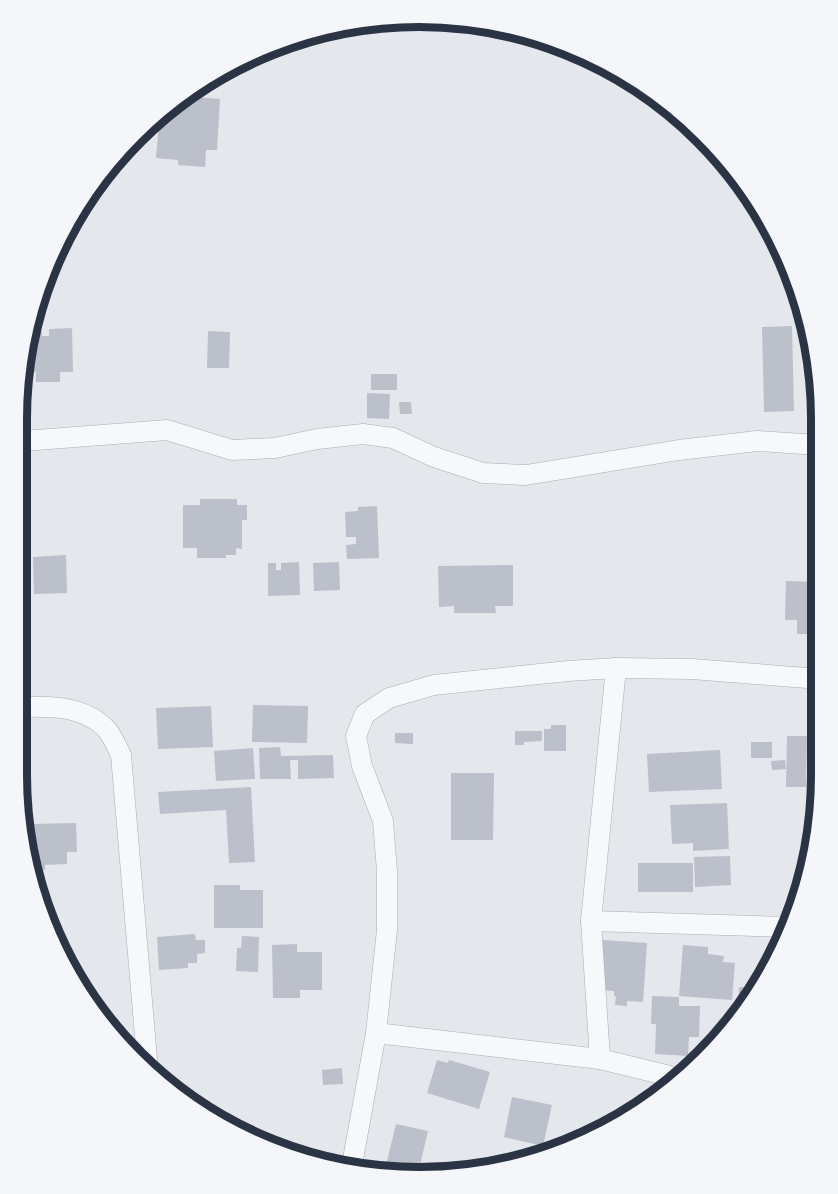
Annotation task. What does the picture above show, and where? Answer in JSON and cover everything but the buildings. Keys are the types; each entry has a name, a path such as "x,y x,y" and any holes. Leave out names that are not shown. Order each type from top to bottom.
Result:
{"street":[{"path":"27,441 167,430 232,450 275,448 316,438 363,434 393,438 434,457 483,473 526,476 679,450 757,441 811,444"},
{"path":"353,1161 376,1033 387,930 387,871 383,821 362,766 356,736 365,714 388,698 434,685 568,671 616,668 692,669 811,678"},
{"path":"600,1059 591,921 616,668"},
{"path":"27,707 48,706 96,718 109,732 121,755 147,1057"},
{"path":"591,921 780,927"},
{"path":"376,1033 600,1059 670,1076"}]}
